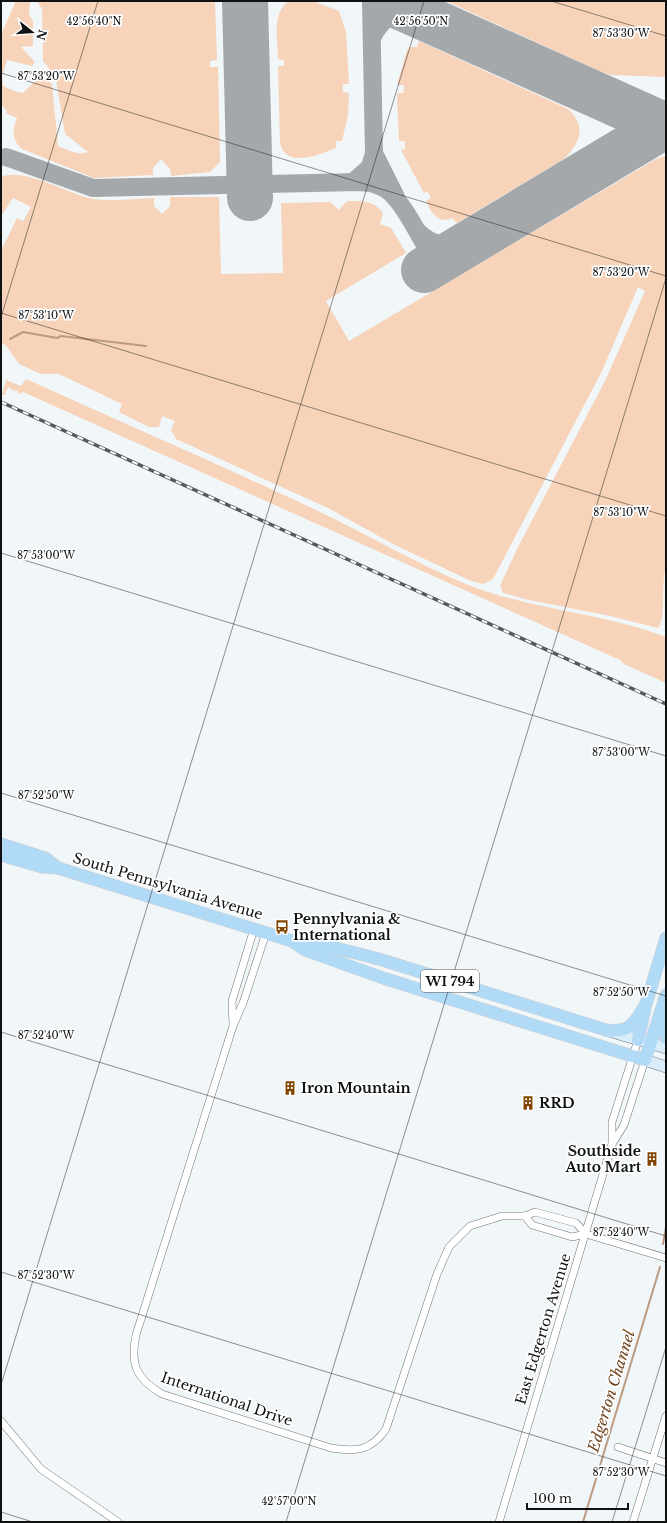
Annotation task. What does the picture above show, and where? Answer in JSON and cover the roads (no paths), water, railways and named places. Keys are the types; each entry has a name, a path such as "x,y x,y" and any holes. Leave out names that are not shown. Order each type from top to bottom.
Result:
{"main road":[{"name":"South Pennsylvania Avenue","path":"1,844 45,858 58,868"},
{"name":"South Pennsylvania Avenue","path":"1,855 42,867 58,868 292,941 308,941 379,959 666,1048"},
{"name":"WI 794","path":"606,1030 618,1031 627,1028 646,1004 666,938"},
{"name":"South Pennsylvania Avenue","path":"292,941 305,950 383,978 666,1067"},
{"path":"665,1000 662,1024 666,1038"},
{"path":"645,1060 665,1000"},
{"path":"638,1040 646,1004"}],"street":[{"name":"International Drive","path":"233,1026 232,1001 254,929"},
{"name":"International Drive","path":"266,933 243,1003 233,1026 136,1335 134,1354 135,1366 144,1380 162,1394 331,1448 357,1450 373,1445 381,1437 390,1420 437,1274 449,1247 470,1226 502,1216 525,1216 535,1212 576,1223 586,1234"},
{"name":"East Edgerton Avenue","path":"499,1522 612,1144 612,1122 638,1040"},
{"name":"East Edgerton Avenue","path":"612,1144 624,1125 645,1060"},
{"path":"525,1216 532,1225 572,1237 586,1234 666,1258"},
{"path":"633,1522 666,1416"},
{"path":"1,1421 41,1469 118,1522"},
{"path":"618,1447 666,1463"}],"waterway":[{"path":"10,339 23,332 57,338 61,336 146,346"},
{"name":"Edgerton Channel","path":"663,1244 666,1227"},
{"name":"Edgerton Channel","path":"583,1522 660,1267"}],"railway":[{"path":"1,402 666,704"}],"place":[{"name":"Pennylvania & International","path":"282,927"},
{"name":"Iron Mountain","path":"290,1088"},
{"name":"RRD","path":"528,1103"},
{"name":"Southside Auto Mart","path":"652,1159"}]}
